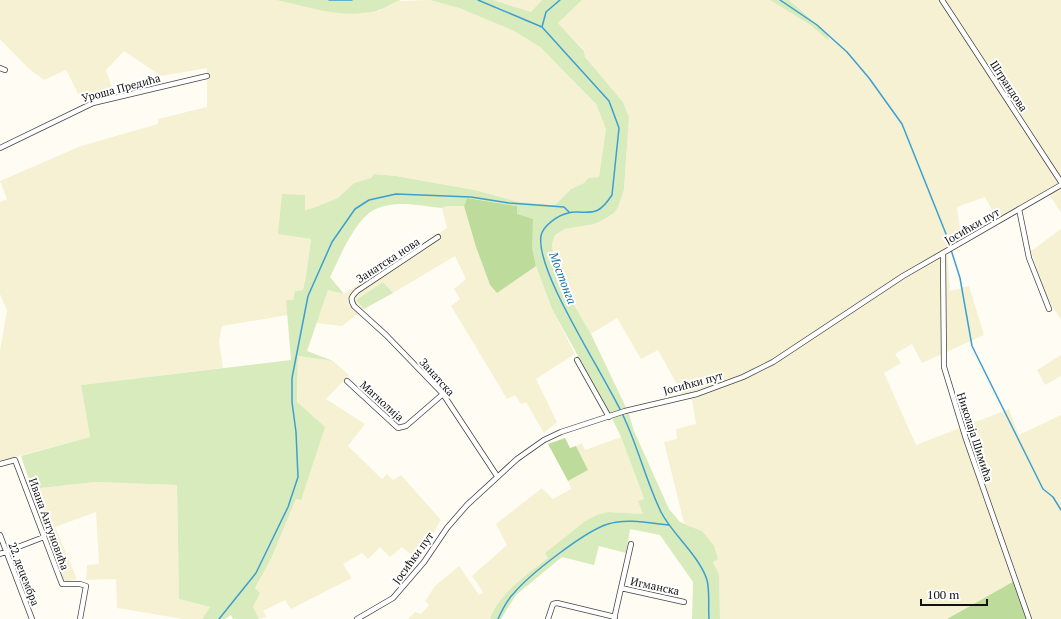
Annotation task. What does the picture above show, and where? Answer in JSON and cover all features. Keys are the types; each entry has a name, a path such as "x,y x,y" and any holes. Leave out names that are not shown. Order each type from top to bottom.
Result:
{"street":[{"name":"Штрандова","path":"942,0 1061,182"},
{"path":"0,68 5,70"},
{"name":"Уроша Предића","path":"0,148 93,103 207,76"},
{"name":"Јосићки пут","path":"357,619 394,598 424,562 447,528 497,476 517,459 544,440 562,432 625,411 698,394 743,377 773,362 903,276 1061,185"},
{"path":"1019,209 1030,258 1049,309"},
{"name":"Занатска нова","path":"351,300 356,291 438,237"},
{"name":"Николаја Шимића","path":"944,252 944,367 966,439 1029,619"},
{"name":"Занатска","path":"351,300 354,306 386,335 443,394 497,476"},
{"path":"578,360 610,416"},
{"name":"Магнолија","path":"347,381 398,428 406,426 443,394"},
{"name":"Ивана Антуновића","path":"0,464 15,460 62,584 80,584 86,586 80,619"},
{"name":"22. децембра","path":"0,535 32,619"},
{"path":"0,554 44,537"},
{"path":"548,619 550,609 553,604 556,603 614,618 631,544"},
{"name":"Игманска","path":"621,588 684,602"}],"shaded area":[{"path":"0,0 276,0 379,11 396,1 430,0 459,8 514,31 540,47 596,104 606,129 599,177 588,178 584,183 571,189 555,205 519,202 474,190 396,176 374,174 371,178 354,183 338,198 305,210 282,194 311,238 303,290 295,291 293,300 286,300 288,315 222,326 219,341 223,368 81,385 90,437 0,461 0,351 7,310 0,294 0,202 7,199 0,181 81,146 158,124 158,119 207,107 207,68 161,76 124,51 106,70 112,87 81,99 66,70 44,80 28,68 0,39"},
{"path":"493,0 542,0 531,12"},
{"path":"582,0 770,0 812,26 829,40 828,34 789,0 1061,0 1061,213 1049,194 1000,224 985,197 957,207 962,243 947,251 950,291 969,286 984,335 922,363 912,344 895,354 901,363 884,373 916,445 1009,409 1019,435 1061,415 1061,619 1031,619 1016,580 947,619 720,619 719,574 713,561 718,559 702,531 684,523 664,442 677,439 676,429 696,424 692,399 685,399 658,350 641,359 617,318 591,334 571,300 554,260 552,244 555,235 565,229 596,224 614,213 618,207 624,190 629,117 623,102 585,57 584,50 558,23"},
{"path":"447,206 464,206 476,247 490,285 497,293 536,266 552,309 575,354 536,379 557,422 544,433 526,402 521,404 515,395 507,399 451,306 460,299 454,289 466,279 455,256 393,293 383,282 356,300 364,309 342,326 316,323 328,290 344,294 447,228 442,208"},
{"path":"1061,229 1061,320 1046,296 1031,251"},
{"path":"1061,355 1061,376 1045,385 1037,370"},
{"path":"298,356 333,361 349,375 326,399 365,424 348,446 382,479 387,474 393,480 401,475 441,520 417,560 402,547 390,557 380,547 368,559 362,553 343,564 352,578 291,609 285,600 263,611 267,617 259,619 253,607 260,593 255,588 271,559 296,499"},
{"path":"621,437 644,500 639,501 643,514 608,512 585,521 545,553 548,558 506,594 490,619 408,619 415,612 421,614 429,605 425,601 435,586 459,566 479,595 483,592 472,576 507,545 496,524 542,488 553,499 571,489 568,481 588,470 576,446 582,443 585,450"},
{"path":"95,482 177,485 179,599 210,607 202,619 183,619 117,608 116,579 86,580 87,565 99,564 96,512 55,527 77,579 64,582 32,489"}],"green space":[{"path":"276,0 401,0 376,11 349,14 325,11"},
{"path":"430,0 493,0 531,12 542,0 582,0 558,23 584,51 585,57 623,102 629,117 624,190 618,207 614,213 595,224 565,229 555,235 552,244 554,260 571,300 591,334 629,414 634,431 669,509 680,522 702,531 714,546 718,559 713,562 719,574 720,619 692,619 693,582 660,535 630,529 626,553 599,546 594,565 562,557 516,595 501,619 490,619 500,601 514,585 548,558 545,553 585,521 597,515 608,512 643,514 638,501 644,499 621,437 608,410 552,309 536,266 532,247 517,214 517,206 467,198 464,206 447,206 442,208 410,204 393,204 370,212 356,228 344,248 330,277 344,294 328,290 307,351 333,361 298,356 297,402 325,427 301,500 296,499 271,559 255,588 260,593 253,607 259,619 233,619 231,615 225,619 202,619 210,607 179,599 177,485 95,482 32,489 21,456 90,437 81,385 291,360 286,300 293,300 295,291 303,290 311,239 278,234 282,194 305,195 305,210 338,198 354,183 371,178 374,174 396,176 474,190 519,202 555,205 571,189 584,183 588,178 599,177 606,129 596,104 540,47 514,31 459,8"},
{"path":"770,0 789,0 828,34 829,41 812,26"},
{"path":"467,198 517,206 517,214 533,219 532,247 536,266 497,293 490,285 476,247 464,206"},
{"path":"383,282 393,293 364,309 356,300"},
{"path":"565,438 570,448 576,446 588,470 568,481 548,444"},
{"path":"1016,580 1031,619 947,619"}],"waterway":[{"name":"Мостонга","path":"329,0 352,0"},
{"name":"Мостонга","path":"478,0 542,27 609,101 619,128 612,195 604,206 598,210 591,212 568,213 560,216 548,224 541,236 542,253 549,275 561,300 626,422 651,490 661,512 692,553 703,571 708,585 709,619"},
{"path":"542,27 546,12 560,0"},
{"path":"780,0 817,25 847,52 869,78 902,124 946,234 960,278 972,346 1043,489 1053,497 1061,510"},
{"path":"219,619 256,573 288,507 298,477 296,432 292,402 292,378 308,296 332,242 355,209 369,200 396,194 471,197 509,203 564,207 569,212"},
{"path":"498,619 509,599 532,575 572,544 598,528 622,521 669,525"}]}
